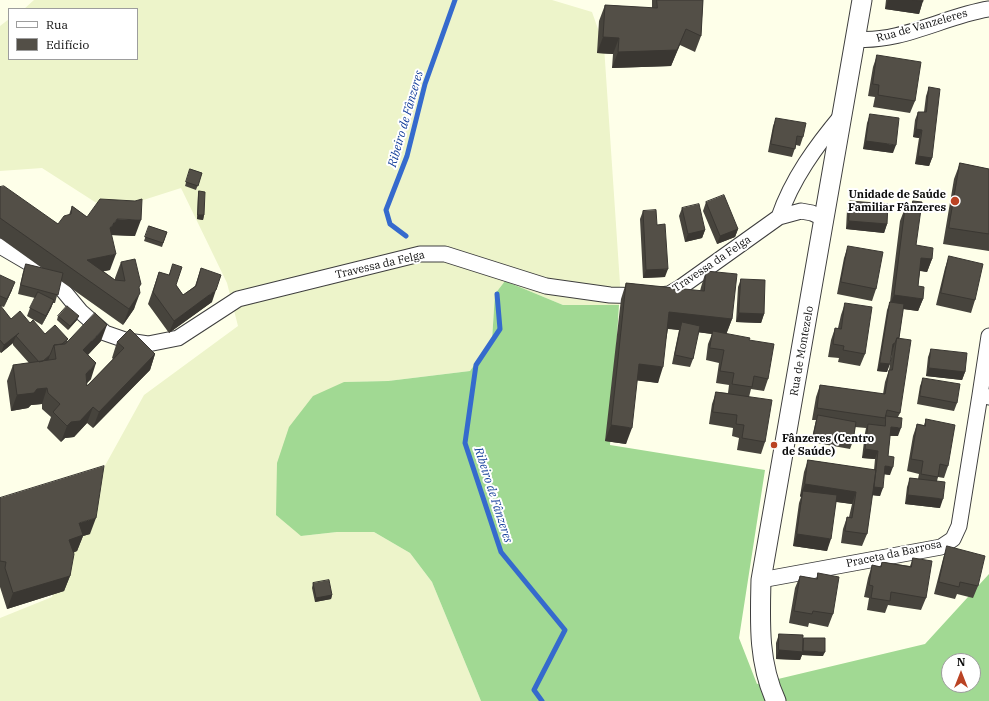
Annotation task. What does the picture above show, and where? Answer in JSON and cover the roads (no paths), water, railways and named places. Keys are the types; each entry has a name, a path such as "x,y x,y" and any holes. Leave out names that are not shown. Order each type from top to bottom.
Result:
{"street":[{"name":"Rua de Montezelo","path":"776,701 763,665 760,638 761,580 862,0"},
{"name":"Rua de Vanzeleres","path":"856,39 872,41 898,35 972,12 989,9"},
{"path":"779,217 785,198 818,144 843,115"},
{"name":"Travessa da Felga","path":"0,246 29,263 57,283 81,312 105,333 128,341 148,344 178,338 238,299 420,254 445,254 546,286 610,295 650,296 669,294 717,263 779,217 801,211 812,213 824,219"},
{"name":"Praceta da Barrosa","path":"761,580 941,547 953,539 959,526 984,396 989,336"}],"waterway":[{"name":"Ribeiro de Fânzeres","path":"406,236 390,224 386,210 407,156 425,84 455,0"},
{"name":"Ribeiro de Fânzeres","path":"497,294 500,329 476,365 465,443 501,552 565,630 534,690 542,701"}],"place":[{"name":"Unidade de Saúde Familiar Fânzeres","path":"955,201"},
{"name":"Fânzeres (Centro de Saúde)","path":"774,445"}]}
